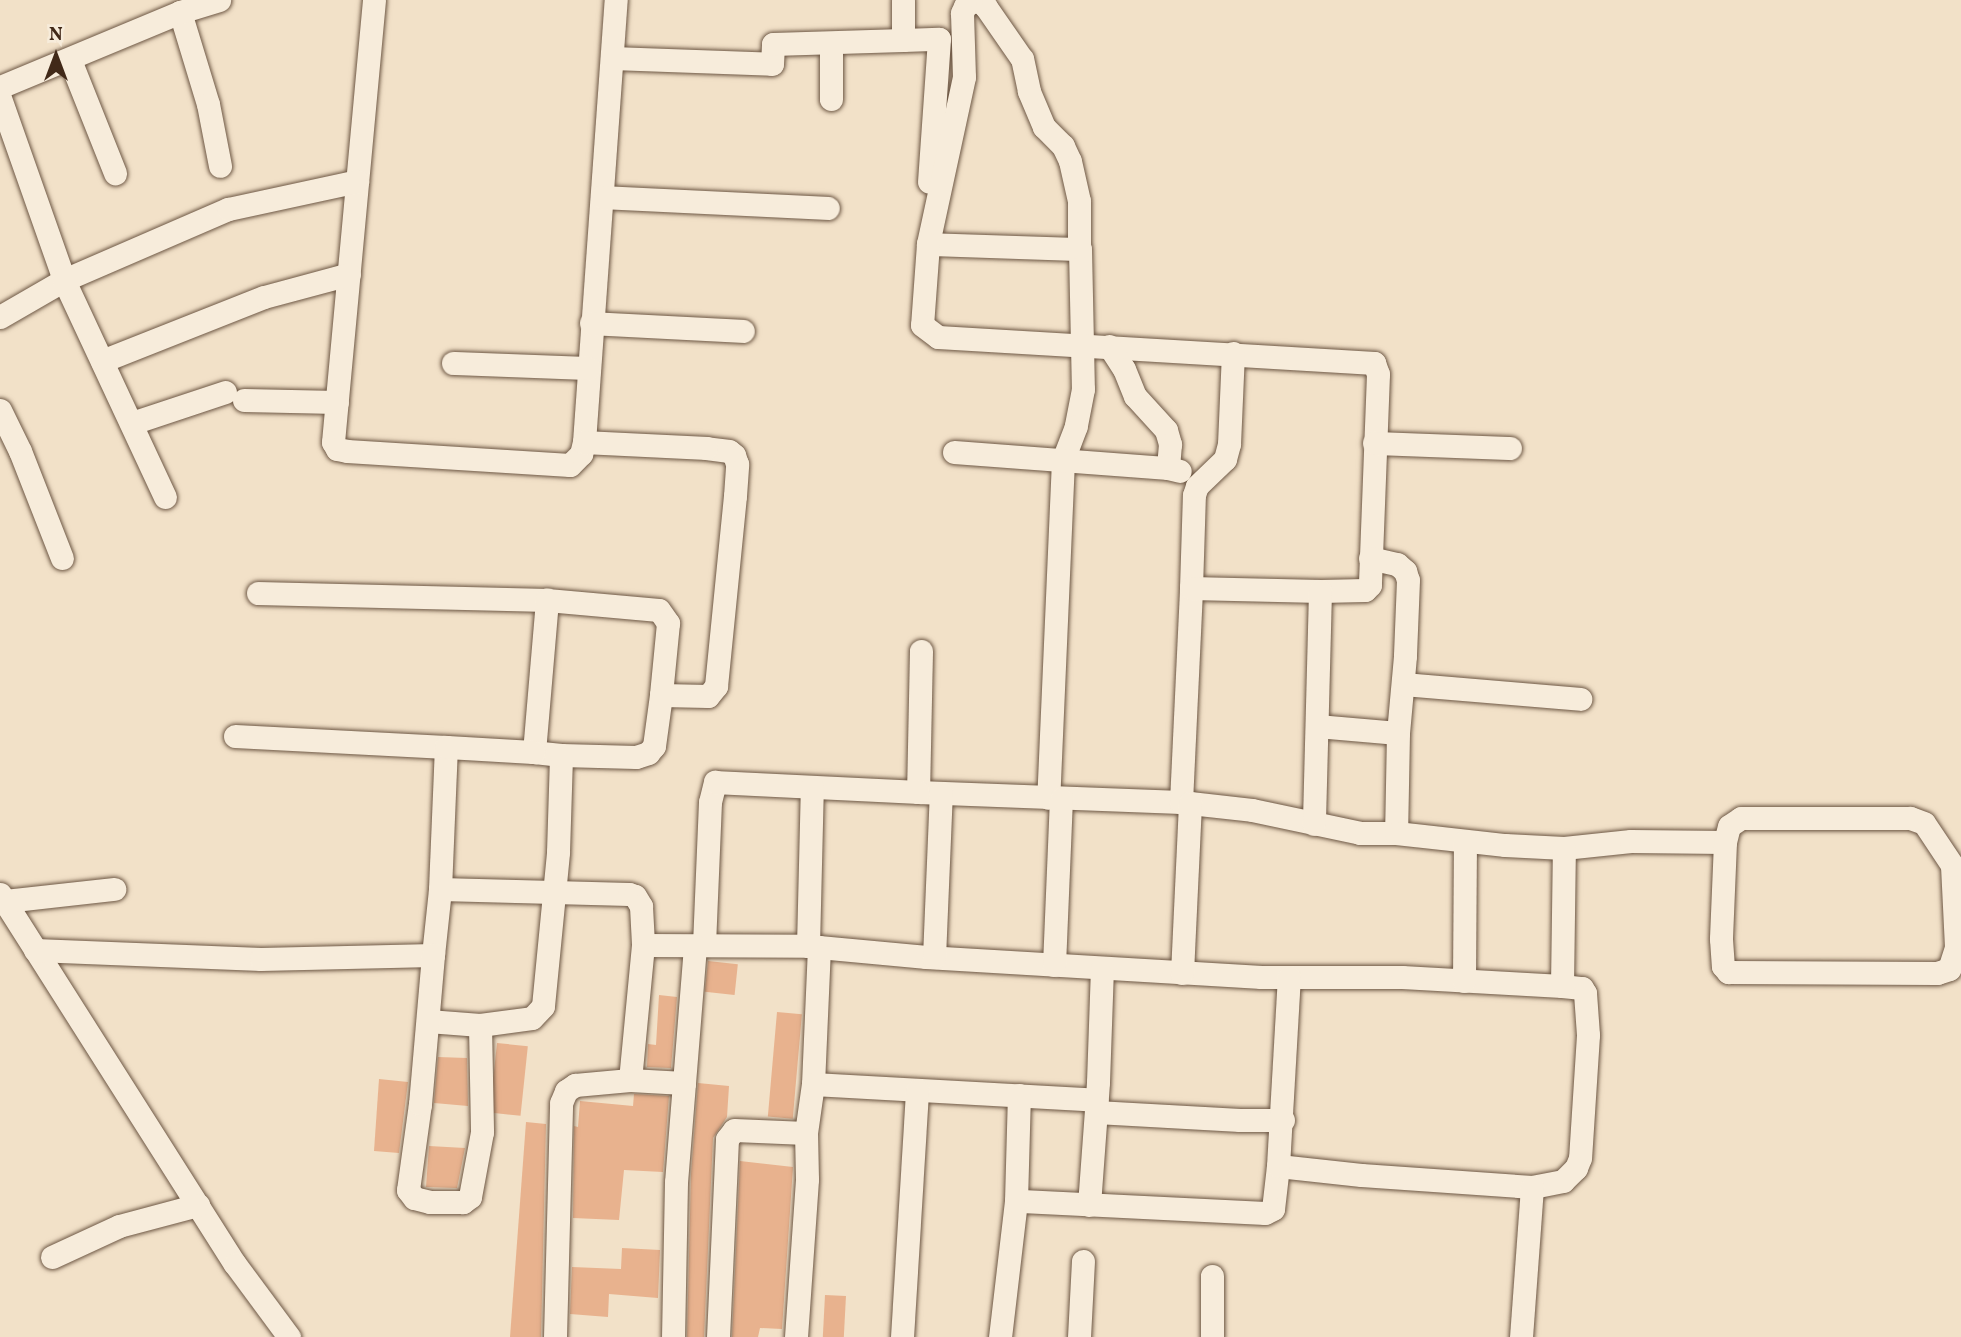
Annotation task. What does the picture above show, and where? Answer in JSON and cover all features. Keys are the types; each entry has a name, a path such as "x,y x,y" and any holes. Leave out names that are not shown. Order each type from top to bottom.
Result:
{"street":[{"path":"0,87 180,12 219,0"},
{"path":"374,0 333,442 337,449 347,451 570,465 582,454 584,442 616,0"},
{"path":"903,0 903,40"},
{"path":"1054,965 1054,798 1063,460 1081,408 1081,344 1079,201 1070,161 1063,146 1044,127 1030,91 1028,72 1022,59 980,1 965,6 962,13 964,77 928,244 922,324 938,337 1081,344 1233,353 1374,363 1378,374 1370,585 1364,590 1320,591 1191,588"},
{"path":"180,12 208,104 220,166"},
{"path":"612,58 772,64 774,44 939,39 928,195 934,212"},
{"path":"831,43 831,99"},
{"path":"70,60 115,173"},
{"path":"0,98 64,280 165,497"},
{"path":"0,317 64,280 228,209 251,207 357,181"},
{"path":"602,197 828,208"},
{"path":"928,244 1079,247"},
{"path":"102,361 264,297 349,274"},
{"path":"591,323 743,331"},
{"path":"1109,346 1124,369 1135,396 1166,430 1170,444 1168,468"},
{"path":"1182,973 1194,495 1197,486 1225,459 1233,353"},
{"path":"453,363 589,368"},
{"path":"132,423 235,396 337,402"},
{"path":"0,410 20,451 62,558"},
{"path":"584,442 640,443 729,451 737,464 716,686 708,696 661,695"},
{"path":"1374,443 1510,447"},
{"path":"954,452 1168,468 1185,474 1197,486"},
{"path":"1370,558 1397,564 1405,570 1408,580 1398,733 1396,833"},
{"path":"1314,824 1320,591"},
{"path":"235,736 636,757 648,753 654,746 668,623 659,610 547,600 258,593"},
{"path":"534,752 547,600"},
{"path":"921,651 930,793 934,957"},
{"path":"1403,684 1580,699"},
{"path":"1317,726 1398,733"},
{"path":"446,747 440,890 408,1190 414,1198 430,1202 463,1202 470,1197 482,1132 480,1025"},
{"path":"428,1021 480,1025 532,1018 543,1006 555,894 561,755"},
{"path":"673,1337 676,1182 710,802 715,782 1185,803 1252,810 1360,833 1396,833 1564,848 1631,841 1725,842"},
{"path":"796,1337 807,1179 806,1133 813,1083 812,787"},
{"path":"1741,818 1910,818 1924,823 1952,865 1956,947 1949,969 1924,973 1728,972 1723,966 1721,939 1725,842 1729,826 1741,818"},
{"path":"1464,981 1465,841"},
{"path":"1562,986 1564,848"},
{"path":"114,889 2,897 235,1264 289,1337"},
{"path":"440,890 635,896 641,906 643,945 630,1080"},
{"path":"643,945 814,946 934,957 1182,973 1464,981 1581,988 1587,999 1588,1035 1580,1157 1576,1168 1563,1181 1532,1187 1361,1175 1278,1166"},
{"path":"35,950 261,959 433,955"},
{"path":"1089,1205 1102,968"},
{"path":"1016,1201 1265,1213 1273,1209 1283,1119 1289,977"},
{"path":"555,1337 561,1103 566,1091 575,1085 630,1080 684,1083"},
{"path":"813,1083 1019,1095 1096,1106 1240,1120 1283,1119"},
{"path":"901,1337 917,1090"},
{"path":"1000,1337 1016,1201 1019,1095"},
{"path":"718,1337 727,1139 734,1130 806,1133"},
{"path":"1521,1337 1532,1187"},
{"path":"52,1257 119,1226 198,1205"},
{"path":"1079,1337 1083,1261"},
{"path":"1212,1276 1212,1337"}],"building":[{"path":"708,961 738,964 735,995 705,992"},
{"path":"659,995 677,997 671,1068 647,1067 648,1044 656,1045"},
{"path":"777,1012 802,1014 793,1119 768,1117"},
{"path":"497,1043 528,1046 521,1116 490,1113"},
{"path":"438,1057 467,1058 468,1106 434,1103"},
{"path":"379,1079 408,1082 399,1153 374,1151"},
{"path":"698,1083 729,1086 727,1117 713,1138 704,1337 687,1337 691,1174"},
{"path":"634,1094 669,1096 663,1172 624,1170 619,1220 573,1218 574,1126 578,1127 580,1101 633,1106"},
{"path":"526,1122 546,1124 541,1337 510,1337"},
{"path":"429,1146 465,1148 457,1188 426,1187"},
{"path":"740,1161 793,1167 782,1329 760,1328 758,1337 732,1337"},
{"path":"622,1248 660,1250 658,1298 609,1294 608,1317 570,1314 572,1267 621,1269"},
{"path":"825,1295 846,1296 844,1337 823,1337"}]}
